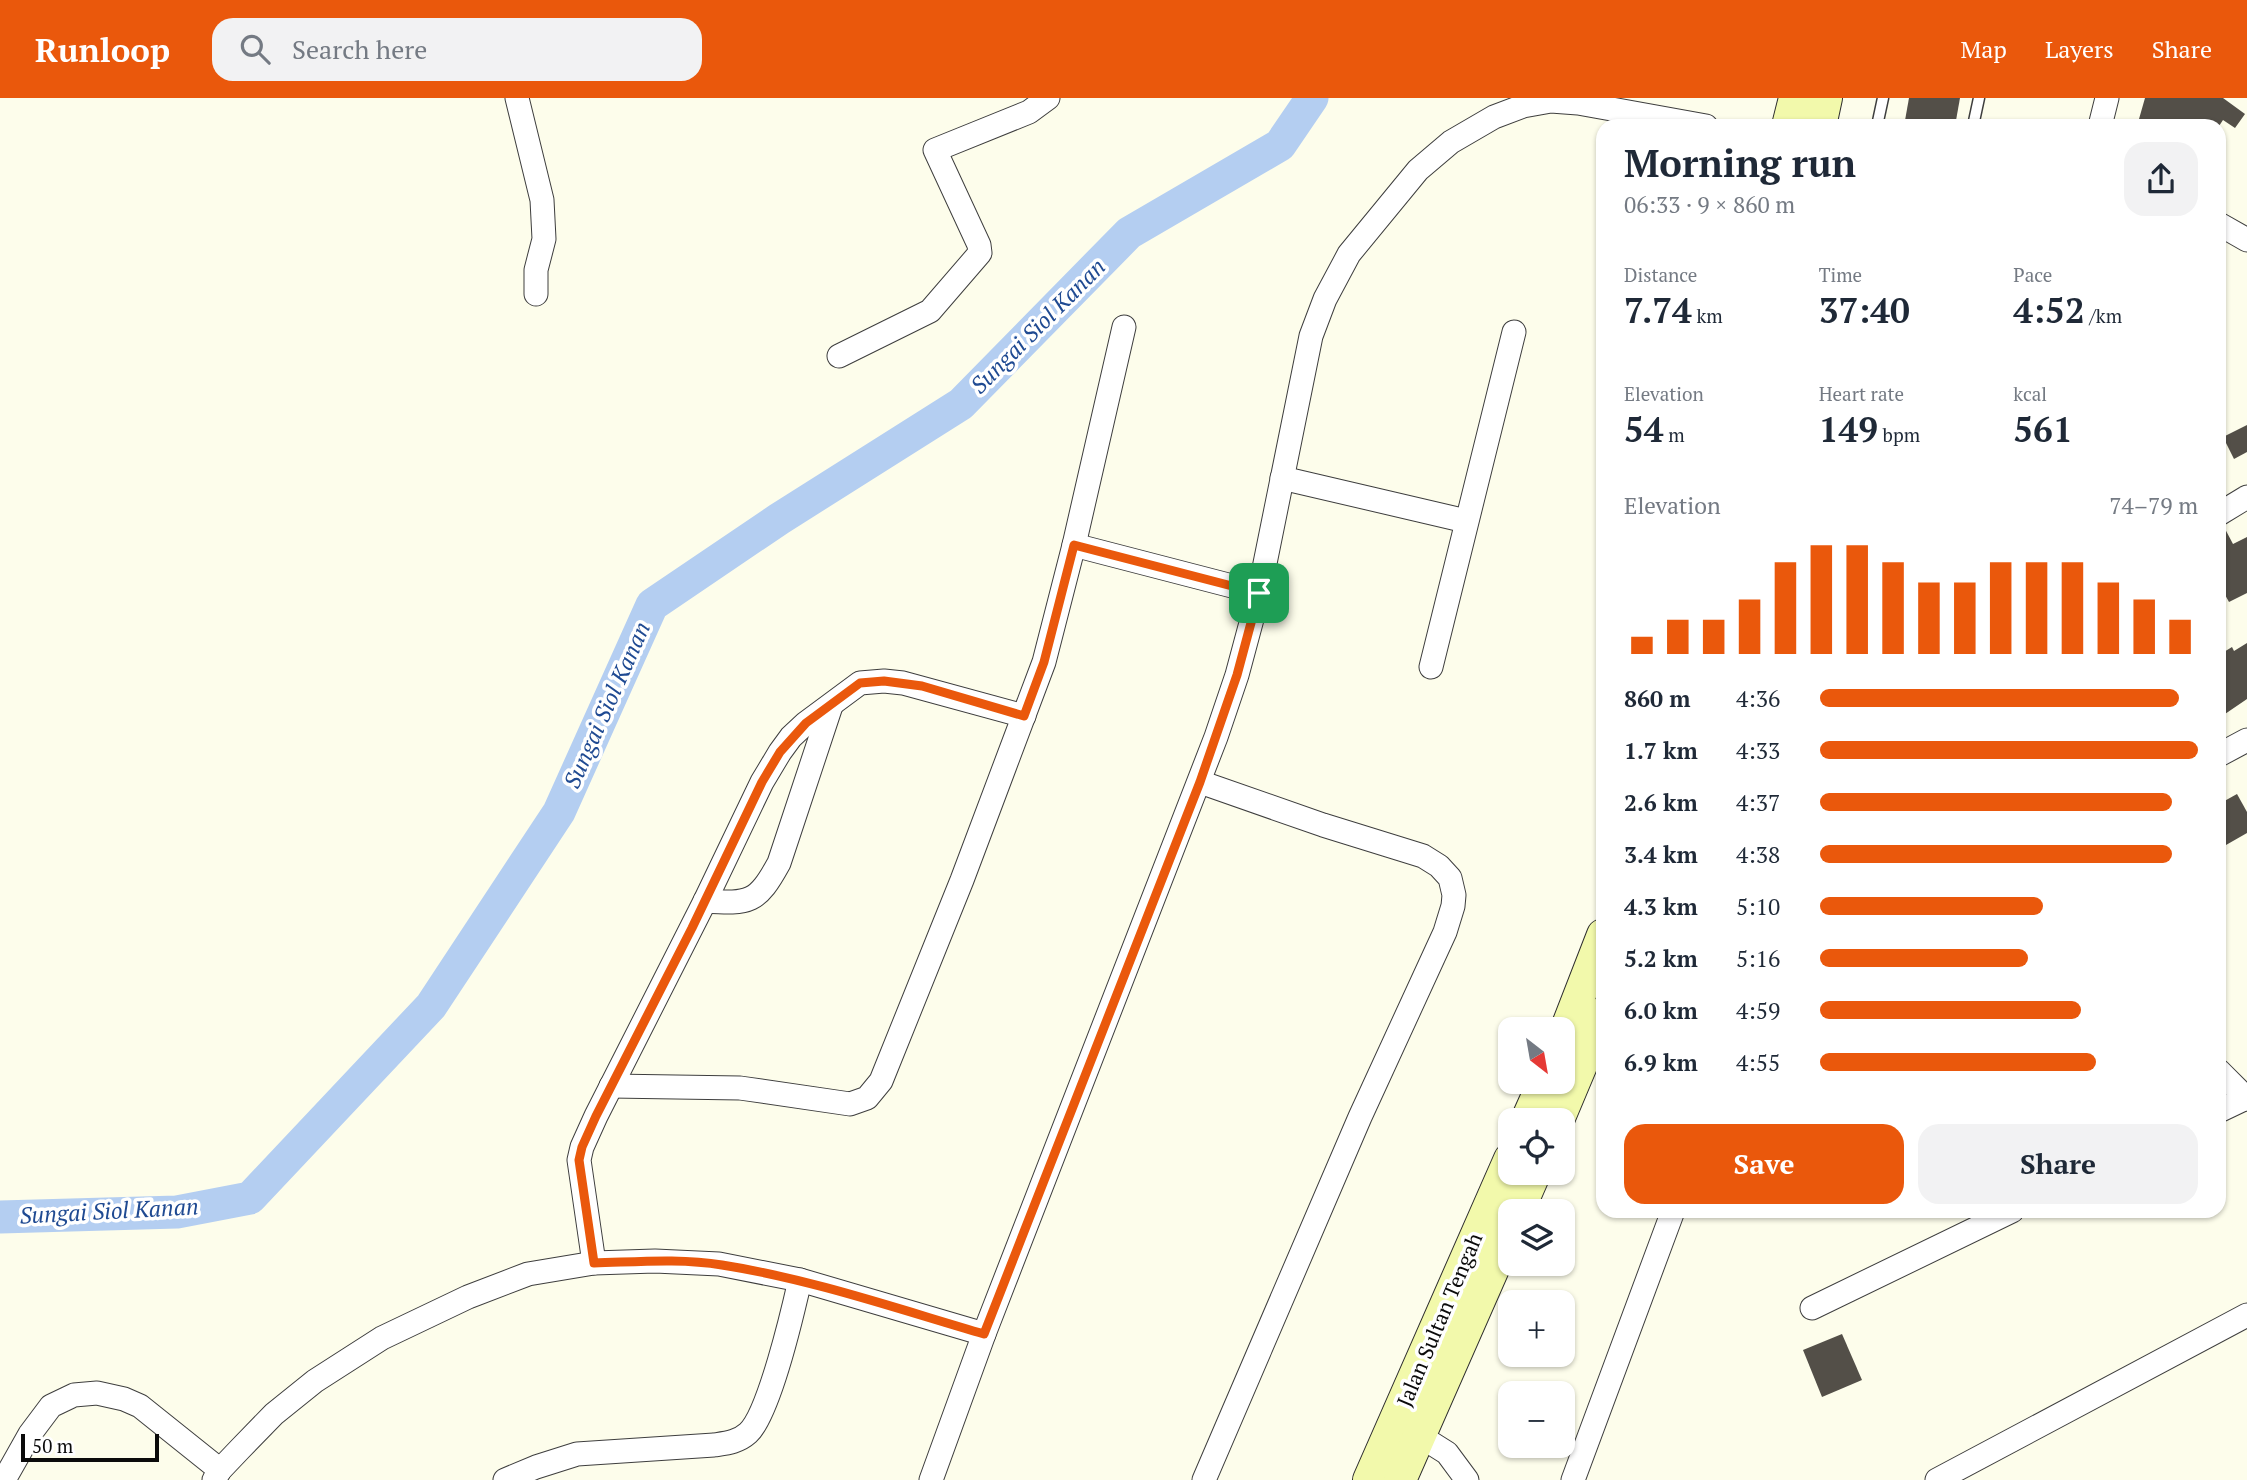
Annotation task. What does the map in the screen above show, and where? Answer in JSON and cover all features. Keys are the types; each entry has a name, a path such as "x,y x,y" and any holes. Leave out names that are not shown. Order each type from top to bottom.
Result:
{"main road":[{"path":"1790,119 1795,98"},
{"path":"1822,119 1826,98"},
{"path":"1571,1017 1596,953"},
{"path":"1563,1108 1596,1030"},
{"name":"Jalan Sultan Tengah","path":"1369,1480 1499,1185"},
{"name":"Jalan Sultan Tengah","path":"1401,1480 1498,1257"}],"street":[{"path":"517,98 542,200 544,239 536,270 536,294"},
{"path":"839,356 930,311 980,253 979,245 935,150 1028,112 1048,98"},
{"path":"2102,119 2107,98"},
{"path":"931,1480 984,1334 1200,782 1237,675 1259,593 1311,336 1325,299 1349,254 1418,170 1451,142 1494,117 1523,106 1551,102 1620,104 1679,119"},
{"path":"2226,228 2247,240"},
{"path":"611,1086 740,1088 850,1104 867,1098 881,1080 962,880 1044,662 1124,327"},
{"path":"1431,667 1514,332"},
{"path":"1282,478 1466,521"},
{"path":"2226,510 2247,497"},
{"path":"1074,545 1259,593"},
{"path":"594,1263 579,1160 582,1147 762,782 780,752 806,723 860,683 884,681 922,686 1024,716"},
{"path":"705,901 748,901 759,894 770,879 779,863 831,706"},
{"path":"2226,751 2247,740"},
{"path":"1200,782 1423,856 1439,866 1450,878 1454,895 1444,932 1360,1117 1204,1480"},
{"path":"2226,1078 2246,1099 2226,1108"},
{"path":"1573,1480 1670,1218"},
{"path":"1812,1308 1998,1218"},
{"path":"4,1480 30,1434 51,1406 74,1395 97,1393 140,1406 217,1475 274,1414 315,1381 382,1338 468,1297 528,1274 594,1263 655,1261 719,1264 800,1280 984,1334"},
{"path":"505,1480 576,1454 714,1446 736,1442 751,1431 761,1413 790,1323 800,1280"},
{"path":"1937,1480 2247,1315"},
{"path":"1420,1436 1447,1453 1467,1480"}],"lane":[{"path":"1878,119 1883,98"},
{"path":"1974,119 1979,98"}],"building":[{"path":"1909,98 1960,98 1956,119 1905,119"},
{"path":"2145,98 2223,98 2245,114 2235,128 2226,122 2226,119 2139,119"},
{"path":"2247,425 2247,452 2234,459 2226,443 2226,436"},
{"path":"2226,531 2233,544 2247,537 2247,593 2229,602 2226,597"},
{"path":"2247,643 2247,699 2226,713 2226,651 2232,647 2234,651"},
{"path":"2237,794 2247,812 2247,833 2226,845 2226,800"},
{"path":"1842,1334 1862,1380 1822,1397 1803,1350"}],"waterway":[{"name":"Sungai Siol Kanan","path":"0,1217 177,1212 250,1198 431,1006 559,812 652,605 779,519 961,404 1129,233 1280,145 1312,98"}],"route":[{"path":"1074,545 1259,593 1237,675 1200,782 984,1334 800,1280 719,1264 655,1261 594,1263 580,1173 582,1147 762,782 791,737 860,683 884,681 922,686 1024,716 1044,662 1074,545"}]}
